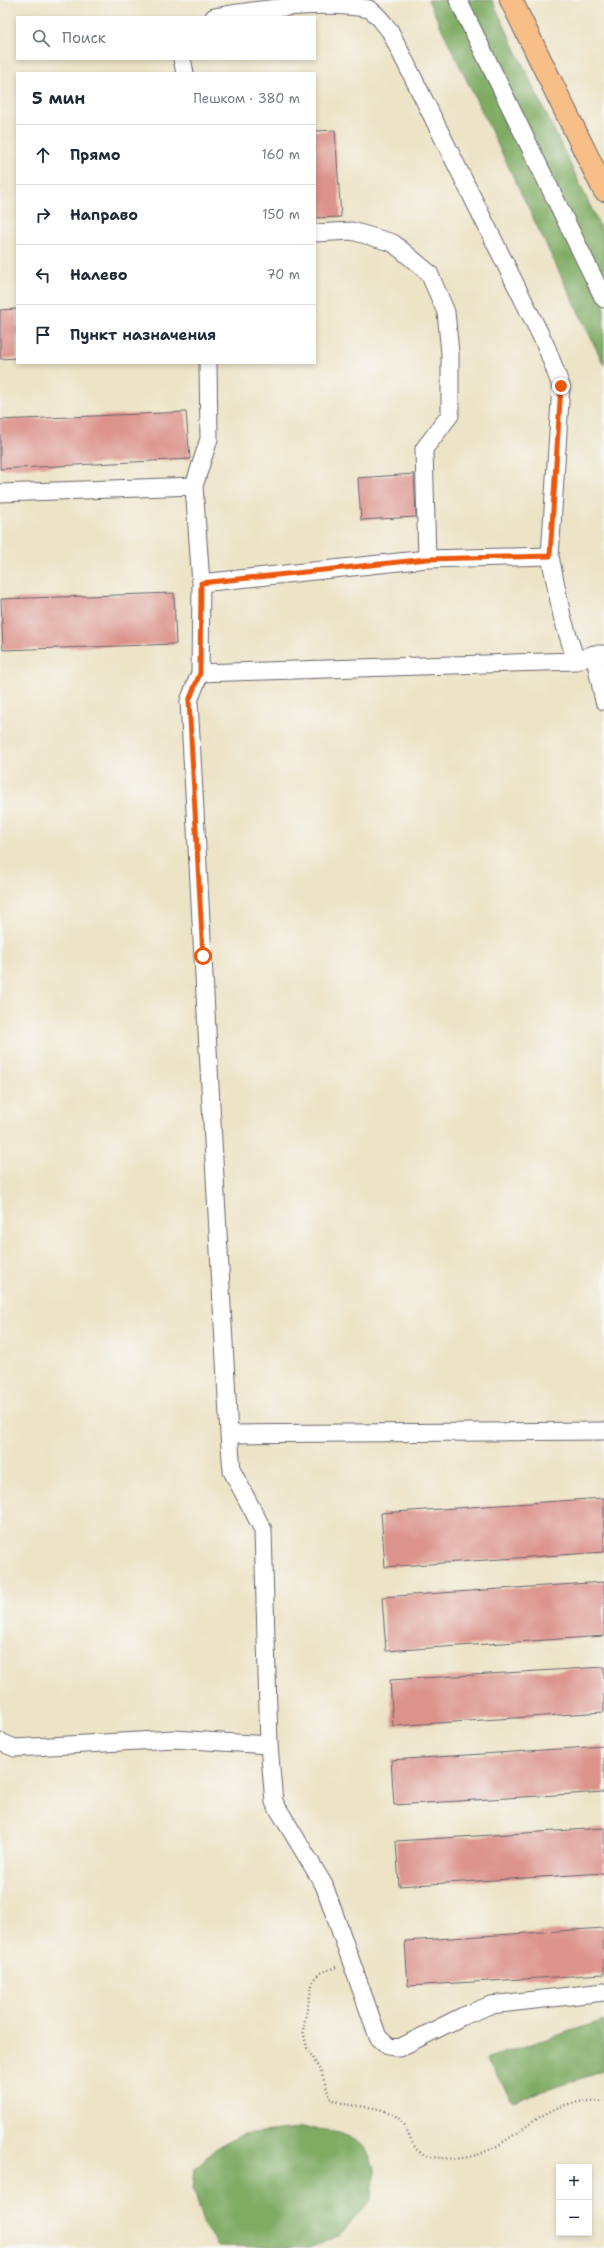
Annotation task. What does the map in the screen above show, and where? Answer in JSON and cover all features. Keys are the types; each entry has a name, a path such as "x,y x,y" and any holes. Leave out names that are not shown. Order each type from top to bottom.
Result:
{"main road":[{"path":"510,0 604,190"}],"lane":[{"path":"458,0 604,299"},
{"path":"219,16 294,1 347,2 370,9 390,31 546,346 561,386 550,556 562,616 576,660"},
{"path":"182,60 185,72"},
{"path":"316,233 352,231 393,243 429,273 446,312 450,353 450,415 424,449 427,559"},
{"path":"208,364 209,440 194,486 201,583 200,673 189,701 228,1434 232,1471 263,1530 269,1745 274,1802 324,1885 378,2037 388,2046 399,2048 463,2016 491,2005 604,1992"},
{"path":"0,493 194,486"},
{"path":"201,583 427,559 550,556"},
{"path":"200,673 576,660 599,654 604,701"},
{"path":"228,1434 604,1431"},
{"path":"0,1742 15,1748 174,1739 269,1745"}],"path":[{"path":"348,1954 336,1967 320,1973 313,1980 303,2030 307,2048 321,2072 330,2098 342,2105 381,2110 395,2115 404,2126 413,2145 425,2156 452,2159 484,2153 500,2145 546,2112 561,2106 584,2102 604,2102"}],"green space":[{"path":"428,0 492,0 604,235 604,365"},
{"path":"604,2020 604,2071 513,2101 486,2059"},
{"path":"299,2128 333,2131 353,2138 361,2144 368,2152 374,2168 371,2201 339,2235 310,2248 218,2246 204,2226 193,2190 195,2168 215,2149 243,2134"}],"building":[{"path":"335,130 341,217 316,218 316,131"},
{"path":"16,309 16,358 0,359 0,310"},
{"path":"186,412 190,459 0,469 0,420"},
{"path":"414,474 416,517 361,520 358,478"},
{"path":"174,593 176,644 3,650 1,599"},
{"path":"604,1498 604,1552 385,1567 381,1513"},
{"path":"604,1582 604,1636 386,1651 382,1597"},
{"path":"604,1667 604,1712 393,1726 390,1680"},
{"path":"604,1746 604,1792 394,1805 391,1760"},
{"path":"604,1828 604,1873 399,1886 396,1841"},
{"path":"604,1928 604,1974 408,1986 405,1941"}],"route":[{"path":"203,956 189,701 200,673 201,583 427,559 550,556 561,386"}]}
